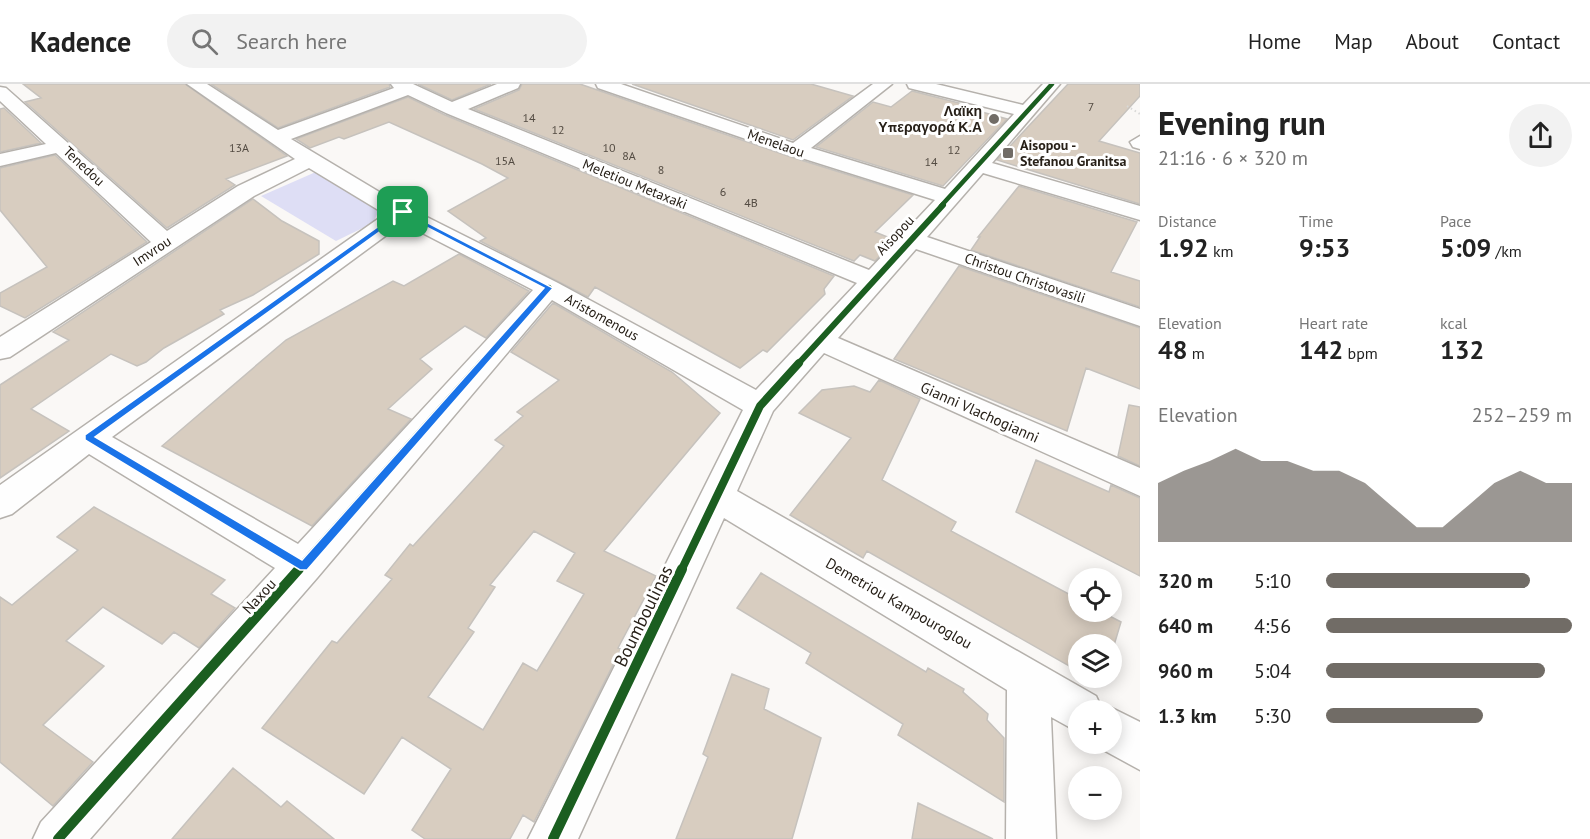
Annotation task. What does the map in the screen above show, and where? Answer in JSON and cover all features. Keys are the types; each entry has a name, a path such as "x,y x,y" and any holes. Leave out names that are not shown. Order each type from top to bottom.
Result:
{"street":[{"name":"Aristomenous","path":"195,84 310,160 383,204 403,212 549,288 760,406"},
{"path":"452,109 512,84"},
{"name":"Menelaou","path":"604,84 796,150 949,196"},
{"path":"915,84 1027,112"},
{"name":"Aisopou","path":"760,406 1052,84"},
{"path":"278,137 404,86"},
{"name":"Meletiou Metaxaki","path":"404,86 452,109 872,280"},
{"path":"855,87 879,88"},
{"path":"796,150 879,88"},
{"name":"Tenedou","path":"0,92 165,242"},
{"path":"0,160 62,146"},
{"name":"Imvrou","path":"2,347 246,192 310,160"},
{"path":"978,165 1140,213"},
{"path":"0,504 88,438 403,212"},
{"name":"Christou Christovasili","path":"910,239 1140,318"},
{"name":"Naxou","path":"58,839 549,288"},
{"name":"Gianni Vlachogianni","path":"819,340 1140,483"},
{"name":"Boumboulinas","path":"553,839 760,406"},
{"path":"88,438 303,566"},
{"name":"Demetriou Kampouroglou","path":"717,496 1068,703"},
{"path":"1028,679 1030,839"},
{"path":"1122,736 1140,747"}],"path":[{"path":"1127,106 1140,114"}],"shaded area":[{"path":"318,171 379,210 373,223 336,241 261,196"}],"building":[{"path":"23,84 185,84 287,156 226,179 235,185 167,228 25,102 41,98"},
{"path":"211,84 389,84 390,87 278,128"},
{"path":"418,84 491,84 452,100"},
{"path":"522,84 580,84 788,156 913,195 875,232 895,240 875,261 860,255 854,261 474,109 519,90"},
{"path":"632,84 811,84 853,96 793,140"},
{"path":"1068,84 1140,84 1140,96 1099,141 1140,153 1140,204 997,160"},
{"path":"912,91 963,104 960,106 1007,119 943,186 816,147 873,102 891,107"},
{"path":"408,97 445,115 834,276 824,289 825,294 767,352 763,350 740,368 595,287 588,297 480,241 486,238 448,211 508,178 482,164 389,122 344,139 339,137 310,148 296,139"},
{"path":"4,108 41,143 0,152 0,109"},
{"path":"55,155 147,242 25,318 0,306 0,293 47,267 0,210 0,168"},
{"path":"1019,186 1137,222 1111,272 1140,281 1140,307 971,250 980,237 978,237"},
{"path":"253,199 282,221 319,241 319,254 253,295 220,310 224,314 164,348 146,362 137,366 111,354 31,409 69,431 0,478 0,385 69,340 53,332"},
{"path":"459,254 529,291 486,338 465,326 420,359 432,369 388,409 411,419 312,526 162,446 286,340 393,281 404,286"},
{"path":"959,266 1140,328 1140,389 1086,368 1067,431 894,359"},
{"path":"553,303 672,372 720,413 604,551 656,576 618,648 621,649 534,822 523,815 510,839 425,839 412,830 451,769 402,737 364,794 262,728 332,641 337,643 392,579 385,575 410,544 413,546 504,446 495,440 523,416 517,412 559,380 511,352","holes":["534,531 575,553 557,581 584,594 537,671 523,663 483,730 428,697 474,632 468,628 495,587 490,585"]},
{"path":"879,380 920,399 882,480 956,522 951,531 1068,594 1068,622 1121,622 1117,634 1068,634 1068,665 867,551 863,558 790,515 851,438 799,413 822,390 854,386 870,392"},
{"path":"1129,405 1140,407 1140,466 1118,456"},
{"path":"1036,460 1109,492 1111,485 1140,498 1140,576 1016,512"},
{"path":"94,507 225,580 211,594 235,608 199,648 174,632 162,644 103,607 66,641 104,666 43,725 93,762 53,806 0,762 0,597 12,605 78,550 57,537"},
{"path":"761,573 926,672 928,668 964,689 963,692 988,714 987,720 1004,738 1004,802 898,735 903,724 806,663 811,653 737,608"},
{"path":"732,674 769,689 764,709 821,738 792,839 676,839 708,757 703,754"},
{"path":"233,768 281,807 287,801 334,839 172,839"},
{"path":"918,803 993,839 912,839"}],"cycle path":[{"path":"553,839 760,406 1052,84"},
{"path":"58,839 549,288"}],"place":[{"name":"Λαϊκη Υπεραγορά Κ.Α","path":"994,119"},
{"name":"Aisopou - Stefanou Granitsa","path":"1008,153"}],"route":[{"path":"403,212 549,288 303,566 88,438 151,393 403,212"}]}
